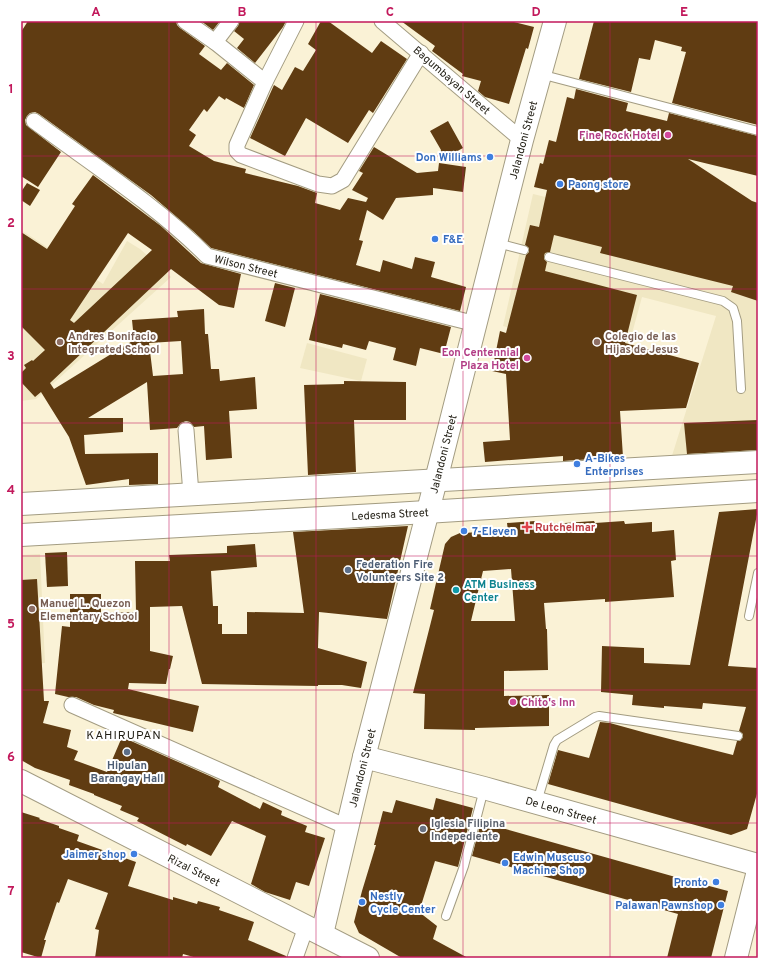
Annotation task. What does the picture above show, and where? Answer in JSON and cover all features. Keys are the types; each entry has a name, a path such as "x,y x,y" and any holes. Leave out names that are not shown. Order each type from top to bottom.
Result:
{"main road":[{"name":"Jalandoni Street","path":"314,931 347,827 522,140 555,21"},
{"name":"Ledesma Street","path":"21,535 758,462"},
{"name":"Ledesma Street","path":"21,504 191,494 432,495 758,491"},
{"name":"De Leon Street","path":"364,757 484,788 758,865"},
{"name":"Rizal Street","path":"21,781 314,931 356,955"},
{"path":"736,958 758,870"}],"street":[{"path":"185,21 215,42 264,82"},
{"path":"215,42 231,21"},
{"path":"296,21 264,82 237,145 237,151 241,156 318,184 332,186 343,180 421,53"},
{"name":"Bagumbayan Street","path":"382,21 522,140"},
{"name":"Wilson Street","path":"34,121 157,212 190,239 207,256 476,324"},
{"path":"186,430 191,494"},
{"path":"72,705 347,827"},
{"path":"295,958 314,931"}],"lane":[{"path":"540,74 758,131"},
{"path":"496,243 524,250"},
{"path":"549,257 723,300 733,308 737,321 742,389"},
{"path":"749,616 758,573"},
{"path":"537,803 554,745 557,740 595,717 599,716 738,736"},
{"path":"446,916 464,866 484,788"}],"shaded area":[{"name":"Colegio de las Hijas de Jesus","path":"533,194 739,243 758,267 758,457 670,462 716,316 642,297 625,359 503,326"},
{"name":"Andres Bonifacio Integrated School","path":"21,230 103,284 127,241 140,249 171,277 36,399 21,401"},
{"path":"307,343 367,359 361,381 300,368"},
{"name":"Manuel L. Quezon Elementary School","path":"40,554 45,663 21,665 21,555"}],"building":[{"path":"28,21 176,21 180,28 205,46 199,54 221,70 227,63 254,85 244,108 226,98 225,100 219,96 207,112 204,109 189,130 196,135 189,146 214,161 246,169 245,173 298,186 317,193 315,203 340,210 348,198 366,202 368,198 352,190 363,173 359,171 374,147 417,173 438,171 439,163 466,167 463,192 433,188 433,195 396,198 383,220 367,210 359,240 363,241 356,265 380,272 383,260 412,269 415,257 435,262 431,277 466,287 460,311 211,248 151,195 35,112 30,113 27,116 25,120 26,125 61,152 38,187 21,176 21,32"},
{"path":"201,21 220,21 213,30"},
{"path":"240,21 286,21 255,63 237,48 244,39 234,31"},
{"path":"321,21 328,21 372,53 381,41 407,59 373,113 369,110 348,143 306,118 285,156 250,138 274,85 282,90 295,67 303,71 316,50 308,44"},
{"path":"401,21 510,21 534,27 509,104 485,97 478,91 481,81 462,76 463,74 432,51 435,46"},
{"path":"594,21 758,21 758,125 672,103 686,52 681,51 682,47 655,40 650,60 639,58 631,92 579,79"},
{"path":"576,89 628,103 626,111 667,121 669,113 758,136 758,176 688,159 752,201 758,203 758,301 731,292 733,286 600,253 602,247 554,235 550,252 545,253 544,256 544,259 547,262 545,271 637,295 625,343 699,363 686,408 620,411 623,457 563,461 563,456 485,462 483,442 510,440 506,374 492,371 500,331 506,333 526,255 529,252 529,248 525,245 530,225 539,227 547,190 534,187 540,163 543,164 549,140 556,142 567,97 574,99"},
{"path":"448,121 463,148 439,161 441,150 430,131"},
{"path":"93,175 161,226 201,263 241,274 234,308 219,305 171,269 50,383 54,389 134,340 132,320 178,317 177,311 204,309 205,334 208,334 211,369 219,369 220,381 255,377 257,409 229,411 232,458 206,460 204,426 194,427 190,422 186,421 181,423 177,428 150,430 147,382 88,418 123,418 123,432 84,435 85,454 158,453 158,484 129,485 129,479 86,485 69,437 41,392 35,397 21,382 21,373 26,368 24,365 32,360 33,361 45,350 21,326 21,232 47,249 75,206 72,204","holes":["128,233 152,250 74,323 70,320","181,341 183,374 153,376 149,343"]},
{"path":"27,183 40,190 30,206 21,200 21,192"},
{"path":"275,283 295,288 285,327 265,321"},
{"path":"320,294 451,327 444,354 420,348 416,366 393,360 396,348 369,341 366,350 343,344 342,348 309,340"},
{"path":"344,381 406,382 406,420 354,420 356,472 308,475 304,385 344,384"},
{"path":"758,420 758,450 687,454 684,423"},
{"path":"758,509 728,666 758,668 758,790 747,829 731,835 548,784 558,750 589,758 600,722 610,723 733,755 737,741 740,741 743,737 743,734 739,731 746,707 703,703 702,709 632,705 633,695 601,692 602,646 644,648 644,663 690,665 719,512"},
{"path":"535,521 536,525 594,521 595,523 624,521 625,524 652,522 652,532 674,530 676,560 671,561 674,597 605,602 605,599 544,603 547,629 548,670 504,671 504,696 549,695 549,726 475,728 475,730 424,729 425,694 413,693 434,610 430,609 445,544 451,537 460,533 508,531 507,523","holes":["511,569 515,621 471,621 483,571"]},
{"path":"408,526 387,619 319,612 318,648 367,662 361,688 342,685 202,684 182,606 150,607 150,651 173,656 166,684 129,683 128,689 199,706 193,732 113,713 114,710 94,705 76,697 55,694 62,626 70,627 70,594 101,594 101,613 136,612 135,561 170,561 169,555 227,553 227,546 255,544 257,567 211,571 213,606 218,606 218,624 222,624 222,634 247,634 247,612 304,613 293,532"},
{"path":"67,552 68,586 47,587 45,553"},
{"path":"37,579 44,701 49,701 43,723 71,730 67,747 78,751 74,760 107,772 122,737 220,781 218,787 260,809 263,802 282,811 281,815 307,826 305,832 325,838 309,886 296,882 290,900 265,892 251,884 266,836 232,821 211,856 187,844 186,846 137,821 139,818 120,810 122,806 69,785 70,780 35,768 21,760 21,580"},
{"path":"436,798 473,808 458,867 435,861 419,912 437,926 433,939 468,958 402,958 359,933 354,922 376,845 374,845 383,811 392,813 396,800 433,810"},
{"path":"21,812 40,818 39,819 59,826 59,828 79,835 77,841 136,862 128,886 173,900 173,897 197,904 198,901 220,907 219,910 254,922 248,940 286,956 286,958 197,958 183,954 182,958 95,958 99,930 95,929 108,893 68,879 59,903 57,902 44,940 46,940 41,958 21,952"},
{"path":"481,822 728,891 711,958 667,958 678,914 472,856"}],"place":[{"name":"Fine Rock Hotel","path":"668,135"},
{"name":"Don Williams","path":"490,157"},
{"name":"Paong store","path":"560,184"},
{"name":"F&E","path":"435,239"},
{"name":"Andres Bonifacio Integrated School","path":"60,342"},
{"name":"Colegio de las Hijas de Jesus","path":"597,342"},
{"name":"Eon Centennial Plaza Hotel","path":"527,358"},
{"name":"A-Bikes Enterprises","path":"577,464"},
{"name":"Rutchelmar","path":"527,527"},
{"name":"7-Eleven","path":"464,531"},
{"name":"Federation Fire Volunteers Site 2","path":"348,570"},
{"name":"ATM Business Center","path":"456,590"},
{"name":"Manuel L. Quezon Elementary School","path":"32,609"},
{"name":"Chito's Inn","path":"513,702"},
{"name":"Hipulan Barangay Hall","path":"127,752"},
{"name":"Iglesia Filipina Indepediente","path":"423,829"},
{"name":"Jaimer shop","path":"134,854"},
{"name":"Edwin Muscuso Machine Shop","path":"505,863"},
{"name":"Pronto","path":"716,882"},
{"name":"Nestly Cycle Center","path":"362,902"},
{"name":"Palawan Pawnshop","path":"721,905"}],"district":[{"name":"KAHIRUPAN","path":"124,735"}]}
